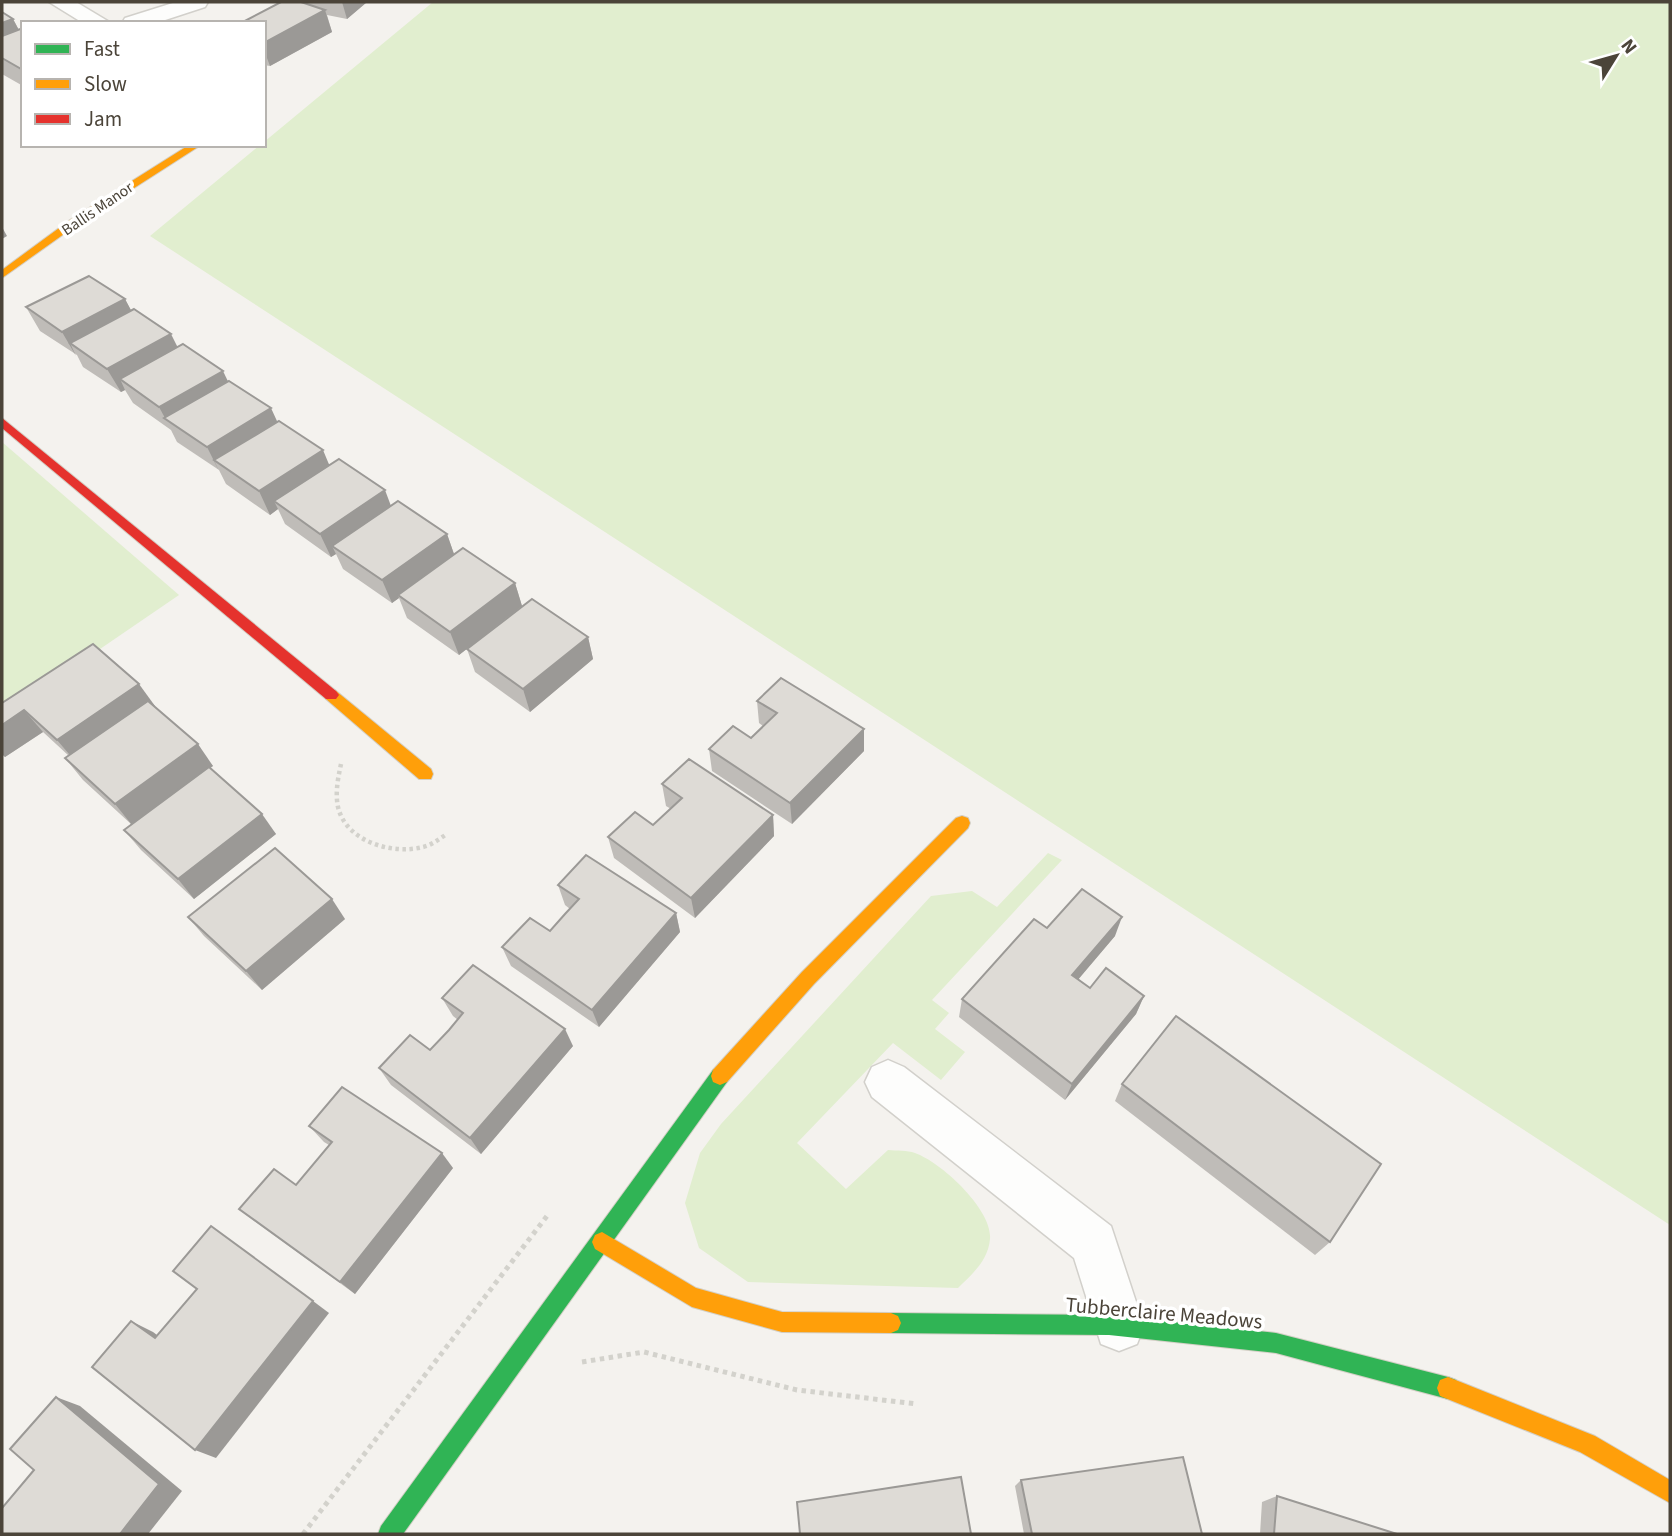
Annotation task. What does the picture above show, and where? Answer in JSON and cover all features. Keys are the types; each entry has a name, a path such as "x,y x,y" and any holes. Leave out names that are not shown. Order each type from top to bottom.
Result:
{"street":[{"path":"61,2 96,21"},
{"path":"139,21 197,2"},
{"name":"Ballis Manor","path":"2,275 74,222 193,147"},
{"path":"2,422 425,774"},
{"path":"389,1534 724,1071 808,978 962,823"},
{"path":"888,1082 1094,1243 1119,1326"},
{"name":"Tubberclaire Meadows","path":"602,1242 692,1297 782,1322 1119,1326 1276,1343 1443,1386 1587,1444 1670,1492"}],"path":[{"path":"330,755 341,764 337,786 340,813 354,835 376,844 405,849 425,847 447,834"},
{"path":"579,1362 644,1352 797,1390 917,1404"}],"green space":[{"path":"433,2 1670,2 1670,1225 150,236 258,147 266,147 266,140"},
{"path":"2,442 179,595 2,716"},
{"path":"1048,853 1062,860 932,1000 949,1013 935,1029 965,1052 941,1080 893,1043 797,1143 846,1189 888,1150 915,1153 938,1166 974,1201 989,1227 989,1247 974,1272 958,1288 748,1282 699,1248 685,1203 700,1153 721,1124 931,896 972,891 997,907"}],"building":[{"path":"281,2 301,2 325,10 266,42 266,21 245,21"},
{"path":"2,12 13,19 2,23"},
{"path":"21,29 21,69 2,58 2,36"},
{"path":"89,276 125,299 62,332 26,307"},
{"path":"134,309 171,334 107,369 70,343"},
{"path":"183,344 223,371 159,407 120,379"},
{"path":"229,381 271,408 207,447 164,418"},
{"path":"279,421 323,450 259,491 214,460"},
{"path":"339,459 385,490 320,534 274,501"},
{"path":"398,501 447,534 382,580 332,546"},
{"path":"463,548 515,583 450,632 398,595"},
{"path":"532,599 588,637 523,689 467,649"},
{"path":"93,644 139,684 57,740 24,710 2,725 2,703"},
{"path":"781,678 864,729 790,803 709,749 733,726 751,738 777,713 757,701"},
{"path":"148,701 198,744 115,804 65,758"},
{"path":"689,759 773,815 691,898 608,837 635,812 653,825 682,798 662,784"},
{"path":"209,767 262,814 178,879 124,830"},
{"path":"275,848 332,899 246,971 188,917"},
{"path":"586,855 676,913 592,1010 502,947 530,918 550,931 579,899 558,885"},
{"path":"1082,889 1122,917 1072,975 1090,988 1106,968 1144,996 1072,1084 962,999 1034,919 1047,928"},
{"path":"473,965 565,1029 470,1138 379,1068 410,1035 430,1050 449,1030 463,1013 442,998"},
{"path":"1176,1016 1381,1164 1330,1242 1122,1084"},
{"path":"342,1087 442,1153 340,1282 239,1209 274,1169 296,1185 332,1142 309,1126"},
{"path":"211,1226 313,1301 195,1450 92,1367 131,1321 155,1338 197,1289 173,1271"},
{"path":"56,1397 159,1484 120,1534 2,1534 2,1508 34,1470 10,1449"},
{"path":"1183,1457 1202,1534 1032,1534 1021,1480"},
{"path":"961,1477 971,1534 800,1534 797,1502"},
{"path":"1277,1496 1397,1534 1274,1534"}],"traffic: fast":[{"path":"389,1534 720,1076"},
{"path":"891,1323 1109,1325 1276,1343 1448,1388"}],"traffic: slow":[{"path":"2,275 74,222 193,147"},
{"path":"331,695 425,774"},
{"path":"720,1076 808,978 962,823"},
{"path":"602,1242 692,1297 782,1322 891,1323"},
{"path":"1448,1388 1587,1444 1670,1492"}],"traffic: jam":[{"path":"2,422 331,695"}]}
